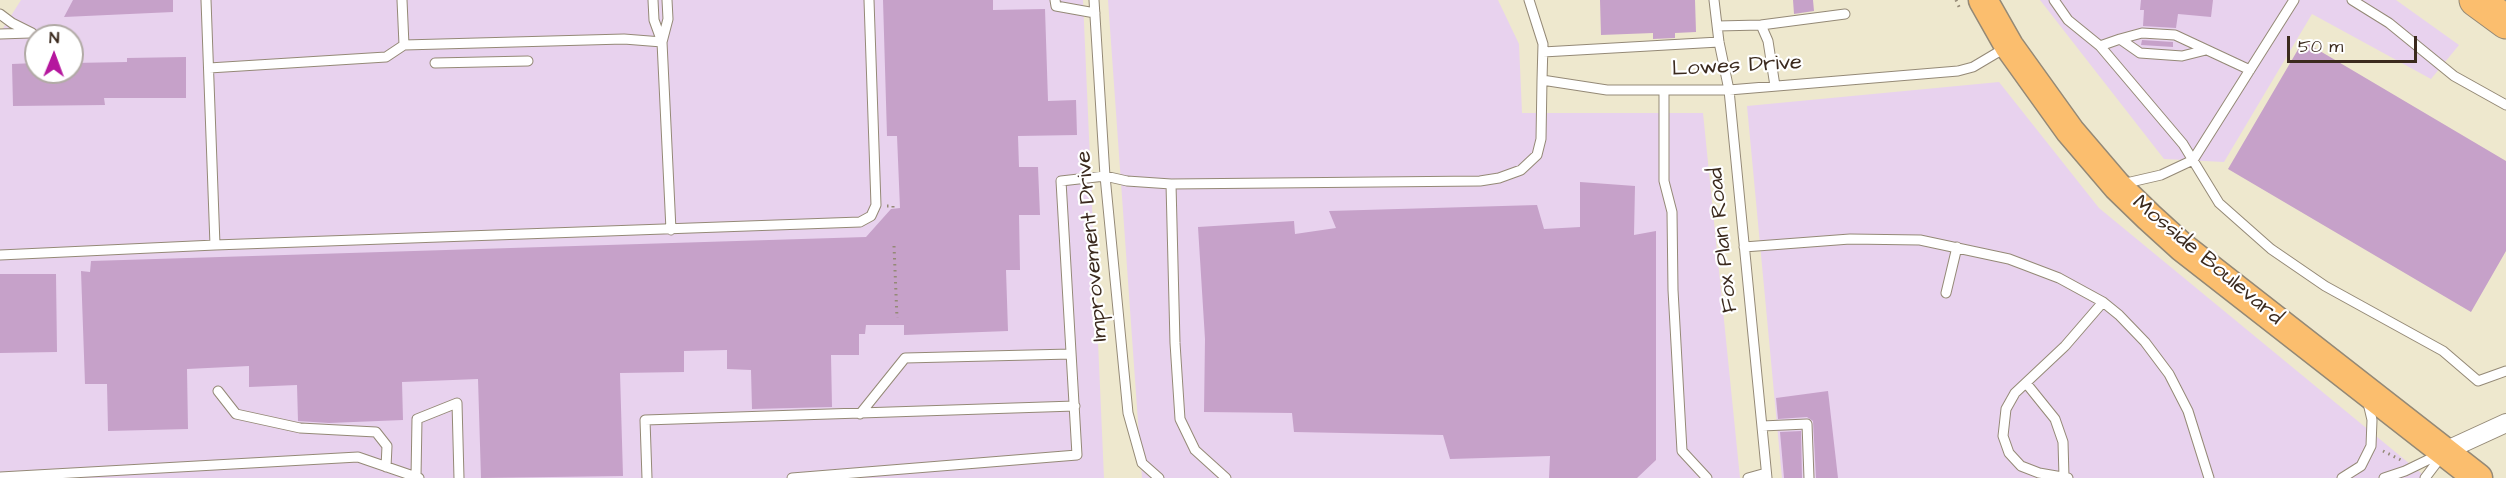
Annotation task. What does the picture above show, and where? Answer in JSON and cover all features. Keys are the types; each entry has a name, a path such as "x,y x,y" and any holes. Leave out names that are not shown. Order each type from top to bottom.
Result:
{"highway":[{"path":"2476,0 2506,22"}],"main road":[{"name":"Mosside Boulevard","path":"1971,4 2009,46 2070,131 2117,186 2182,247 2478,478"}],"street":[{"path":"2445,451 2506,423"}],"lane":[{"path":"206,0 215,245"},
{"path":"402,0 404,45"},
{"path":"653,0 654,20 662,42 671,230"},
{"path":"662,42 668,19 667,0"},
{"path":"0,255 860,222 870,216 876,205 869,0"},
{"path":"1055,0 1056,6 1095,13"},
{"name":"Improvement Drive","path":"1094,0 1105,176 1128,413 1142,463 1159,478"},
{"path":"792,478 1077,455 1061,181 1105,176 1127,182 1171,184 1480,181 1521,170 1537,155 1541,139 1542,34 1529,0"},
{"name":"Fox Plan Road","path":"1714,0 1719,42 1729,90 1767,476"},
{"path":"2054,0 2068,20 2100,46 2183,144 2219,203 2271,249 2325,286 2416,334 2443,351 2478,381 2506,371"},
{"path":"2117,186 2161,175 2193,160 2294,0"},
{"path":"2352,0 2389,23 2454,76 2506,105"},
{"path":"0,14 12,24 32,33 0,34"},
{"path":"1717,26 1761,25 1845,14"},
{"path":"1761,25 1768,40 1775,86"},
{"path":"2100,46 2142,33 2175,35 2250,70"},
{"path":"209,68 386,57 404,45 624,39 662,42"},
{"path":"2120,39 2140,53 2182,56 2206,50"},
{"path":"1543,52 1719,42"},
{"name":"Lowes Drive","path":"1542,80 1607,90 1729,90 1958,71 1973,67 2009,46"},
{"path":"435,63 528,61"},
{"path":"1664,90 1664,181 1672,212 1673,290 1682,451 1707,478"},
{"path":"1171,184 1175,343 1180,419 1195,450 1226,478"},
{"path":"1744,247 1889,238 1957,247 2009,259 2059,278 2103,302 2145,342 2169,374 2188,411 2210,478"},
{"path":"1946,293 1957,247"},
{"path":"2026,383 2055,419 2063,442 2066,478 2039,473 2021,466 2009,453 2003,436 2006,409 2015,393 2065,346 2103,302"},
{"path":"860,414 905,358 1071,354"},
{"path":"2342,478 2361,466 2371,446 2372,420 2362,387"},
{"path":"218,390 236,414 300,428 376,432 387,446 386,467"},
{"path":"0,477 358,457 417,478 417,418 457,403 459,478"},
{"path":"647,478 645,420 1075,406"},
{"path":"1762,426 1807,424 1809,478"},
{"path":"2384,478 2405,471 2445,451"},
{"path":"2425,478 2445,451"},
{"path":"1748,478 1767,476"}],"path":[{"path":"1956,0 1971,4"},
{"path":"894,246 897,318"},
{"path":"2380,450 2405,462"}],"shaded area":[{"path":"21,0 1083,0 1104,478 0,478 0,33"},
{"path":"1108,0 1498,0 1519,44 1522,113 1703,113 1740,478 1142,478"},
{"path":"2040,0 2396,0 2459,45 2431,79 2312,14 2224,162 2164,159"},
{"path":"1999,82 2099,208 2427,478 1782,478 1747,106"}],"building":[{"path":"73,0 173,0 173,12 64,17"},
{"path":"883,0 993,0 993,10 1045,9 1048,101 1076,100 1077,135 1018,136 1019,167 1038,167 1040,215 1019,215 1020,270 1006,270 1008,331 904,335 904,325 866,325 865,334 859,334 859,355 831,355 832,407 752,409 751,370 727,369 727,350 684,351 684,372 620,373 623,476 481,478 478,379 402,382 403,420 329,423 298,421 297,385 249,387 249,366 187,369 188,429 108,431 107,384 85,384 81,271 90,272 91,261 866,237 891,209 900,208 897,136 887,136"},
{"path":"1600,0 1695,0 1696,32 1675,33 1675,38 1653,39 1653,33 1601,35"},
{"path":"1793,0 1813,0 1814,11 1794,14"},
{"path":"2141,0 2213,0 2211,17 2178,14 2176,28 2143,26 2144,10 2140,10"},
{"path":"2142,40 2173,42 2173,47 2141,45"},
{"path":"2303,41 2506,161 2506,251 2471,312 2228,169"},
{"path":"186,57 186,98 104,98 105,105 13,106 12,64 24,64 24,84 84,84 84,63 127,62 127,58"},
{"path":"1580,182 1635,186 1634,235 1656,231 1656,460 1637,478 1549,478 1550,456 1450,459 1443,435 1294,432 1292,413 1204,412 1205,339 1198,227 1294,221 1295,234 1336,228 1329,211 1537,205 1544,229 1580,227"},
{"path":"0,274 56,274 57,352 0,353"},
{"path":"1828,391 1838,478 1816,478 1813,421 1807,417 1778,419 1776,398"},
{"path":"1801,431 1802,478 1784,478 1780,432"}]}
